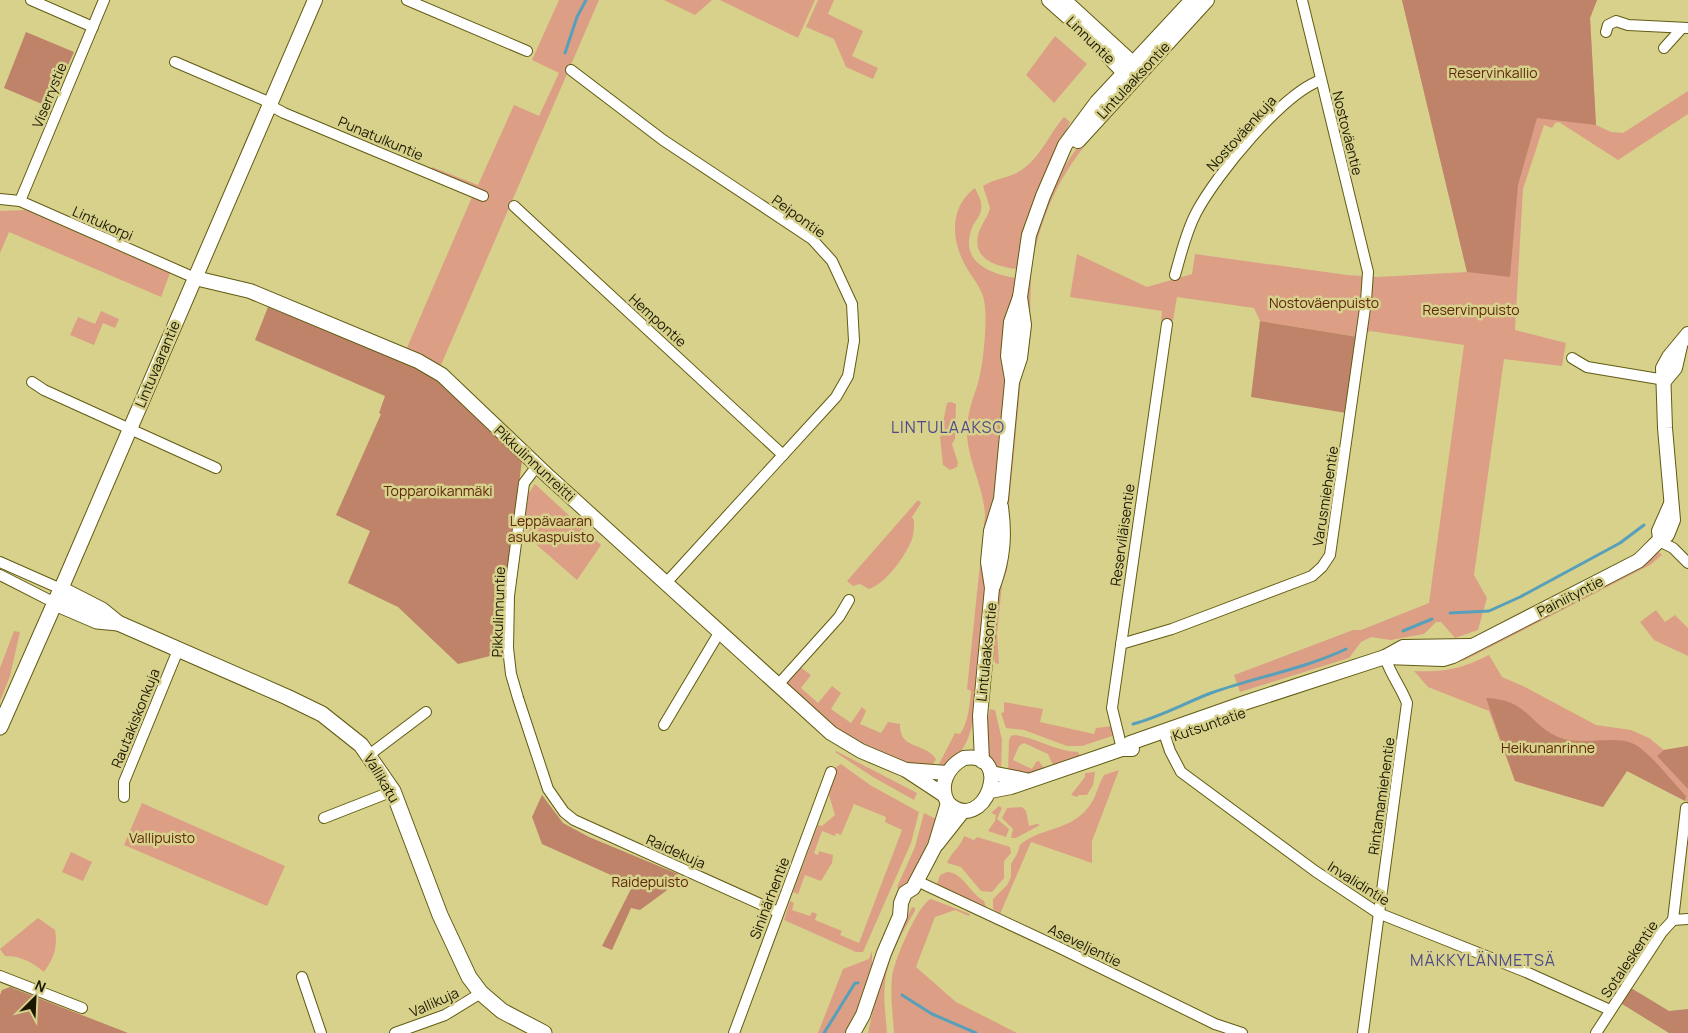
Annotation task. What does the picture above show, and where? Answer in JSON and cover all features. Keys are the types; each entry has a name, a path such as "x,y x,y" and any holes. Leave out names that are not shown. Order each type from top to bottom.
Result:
{"main road":[{"name":"Vallikatu","path":"58,596 97,621 118,623 307,706 344,730 369,755 393,791 451,939 469,977 481,993 515,1019 544,1033"},
{"name":"Lintuvaarantie","path":"0,727 58,596"}],"street":[{"path":"31,0 92,27"},
{"name":"Viserrystie","path":"20,201 104,0"},
{"name":"Lintuvaarantie","path":"58,596 315,0"},
{"path":"407,0 527,51"},
{"name":"Linnuntie","path":"1049,0 1133,72"},
{"name":"Linnuntie","path":"1064,0 1133,72"},
{"name":"Lintulaaksontie","path":"1133,72 1192,0"},
{"name":"Lintulaaksontie","path":"982,761 980,716 992,588 988,562 991,532 1000,499 1012,382 1008,356 1011,322 1020,298 1029,235 1043,196 1065,146 1075,131 1207,0"},
{"name":"Nostoväentie","path":"1302,0 1368,272"},
{"path":"1606,32 1608,25 1616,21 1628,25 1685,28"},
{"path":"1664,48 1685,28"},
{"name":"Punatulkuntie","path":"175,62 264,100 269,105 483,196"},
{"name":"Peipontie","path":"571,70 663,140 812,239 832,261 852,304 854,341 852,360 848,376 836,397 666,583"},
{"name":"Nostoväenkuja","path":"1175,275 1195,214 1212,185 1253,136 1302,88 1321,80"},
{"name":"Lintukorpi","path":"0,199 20,201 195,278"},
{"name":"Hempontie","path":"514,206 783,455"},
{"name":"Varusmiehentie","path":"1121,644 1172,628 1312,576 1327,561 1332,546 1337,516 1366,301 1368,272"},
{"name":"Pikkulinnunreitti","path":"195,278 250,291 418,361 442,375 537,466 777,686 831,733 847,744 906,770 946,799"},
{"name":"Reserviläisentie","path":"1124,749 1112,708 1167,324"},
{"name":"Painiityntie","path":"1385,657 1403,647 1473,646 1638,561 1652,550 1660,539 1667,535 1671,526 1671,504 1663,403 1665,364 1684,340"},
{"path":"1572,358 1587,366 1665,380"},
{"path":"32,382 44,390 216,468"},
{"name":"Pikkulinnuntie","path":"537,466 524,483 510,596 508,648 511,674 548,789 564,812"},
{"path":"1660,539 1673,548 1688,563"},
{"path":"0,562 58,596"},
{"path":"0,575 58,596"},
{"path":"777,686 839,617 849,600"},
{"path":"664,726 719,633"},
{"name":"Rautakiskonkuja","path":"124,797 124,782 178,650"},
{"name":"Kutsuntatie","path":"990,791 1011,787 1254,708 1290,689 1385,657"},
{"name":"Rintamamiehentie","path":"1363,1033 1407,703 1404,693 1395,682 1385,657"},
{"path":"369,755 426,712"},
{"name":"Lintulaaksontie","path":"964,758 980,716"},
{"name":"Invalidintie","path":"1165,736 1181,772 1315,871 1378,913 1526,972 1610,1010"},
{"path":"853,1033 863,1015 884,953 900,916 901,904 905,893 915,885 934,846 946,799 947,773 964,758 974,758 982,761 990,773 990,791 978,806 963,811 934,846"},
{"name":"Pikkulinnunreitti","path":"906,770 947,773"},
{"name":"Sininärhentie","path":"734,1033 831,772"},
{"name":"Kutsuntatie","path":"990,773 1030,780"},
{"path":"324,818 393,791"},
{"path":"946,799 963,811"},
{"name":"Sotaleskentie","path":"1596,1033 1662,932 1673,920 1686,808"},
{"name":"Raidekuja","path":"564,812 574,820 778,912"},
{"name":"Aseveljentie","path":"915,885 1058,947 1215,1024 1242,1033"},
{"path":"1673,920 1688,920"},
{"path":"0,976 82,1008"},
{"path":"302,977 320,1033"},
{"name":"Vallikuja","path":"395,1033 445,1015 481,993"},
{"path":"863,1015 863,1033"}],"green space":[{"path":"559,0 599,0 441,365 406,350 472,197 427,178 432,167 478,185 514,105 539,116 559,73 532,60"},
{"path":"664,0 712,0 695,15"},
{"path":"720,0 815,0 798,38"},
{"path":"818,0 834,0 828,14 863,31 852,56 878,68 873,79 846,67 834,39 806,27"},
{"path":"1402,0 1597,0 1590,18 1596,125 1611,132 1623,133 1688,91 1688,114 1618,160 1559,122 1555,123 1552,128 1544,125 1523,189 1515,330 1566,343 1562,366 1504,359 1474,575 1487,598 1478,630 1455,638 1441,622 1436,622 1424,634 1391,640 1371,637 1361,642 1349,658 1240,692 1234,675 1353,630 1361,630 1429,603 1464,345 1370,331 1358,337 1260,321 1254,308 1177,297 1172,326 1161,325 1162,311 1070,297 1077,254 1147,287 1192,274 1195,254 1347,275 1377,277 1467,272"},
{"name":"Reservinkallio","path":"1402,0 1597,0 1590,18 1596,125 1537,118 1518,185 1510,277 1467,272"},
{"path":"26,32 74,52 49,107 4,88"},
{"path":"1055,36 1087,64 1054,103 1026,75"},
{"path":"1152,65 1155,68 1092,136 1075,158 1049,208 1039,237 1031,270 1028,270 1043,212 1057,179 1077,148"},
{"path":"1064,117 1070,122 1033,202 1017,269 994,264 987,260 978,249 979,232 990,208 983,186 1023,169 1040,151"},
{"path":"975,188 981,207 969,240 973,258 987,269 1016,278 975,710 971,729 960,753 954,759 937,768 955,733 960,734 963,730 968,713 971,691 967,689 985,516 982,494 970,453 967,424 981,367 985,334 985,307 977,283 962,260 958,249 955,226 960,205"},
{"path":"26,210 170,273 161,297 9,232 0,253 0,211"},
{"path":"1027,279 1031,279 1029,350 1021,378 1009,504 1010,541 1007,570 1002,585 997,633 999,664 995,663 993,647"},
{"name":"Topparoikanmäki","path":"268,307 409,364 439,382 522,460 506,587 506,652 458,664 398,607 348,583 370,531 336,515 381,414 379,413 385,396 255,340"},
{"path":"101,311 119,319 115,328 103,323 94,345 70,335 78,317 95,324"},
{"path":"1260,321 1358,337 1346,413 1251,397"},
{"path":"947,403 956,404 955,439 952,444 958,463 957,467 950,470 943,465 940,437"},
{"name":"Leppävaaran asukaspuisto","path":"535,484 601,545 577,580 523,533 528,494"},
{"path":"918,500 921,503 912,517 914,529 912,538 898,564 881,582 869,589 860,584 853,586 847,581"},
{"path":"1659,552 1662,555 1650,565 1465,660 1445,665 1435,661 1641,565"},
{"path":"1656,610 1665,622 1675,615 1688,628 1688,656 1654,640 1640,622"},
{"path":"14,631 20,632 10,676 0,701 0,668"},
{"name":"Heikunanrinne","path":"1489,655 1502,677 1523,686 1596,725 1631,730 1649,738 1664,750 1688,746 1688,802 1627,771 1603,807 1515,781 1489,711 1428,687 1414,671 1453,669 1470,664"},
{"path":"800,667 811,675 801,688 818,703 832,686 841,693 831,709 851,723 862,707 866,711 860,724 881,733 888,722 900,724 901,732 908,742 926,750 936,759 930,769 908,764 855,743 789,693 786,683"},
{"path":"1486,698 1511,703 1548,731 1567,740 1617,740 1634,744 1641,748 1661,768 1686,796 1685,801 1627,771 1603,807 1515,781"},
{"path":"1004,702 1043,709 1040,722 1094,734 1096,728 1112,726 1115,735 1082,746 1067,746 1024,730 1006,728 1001,713 1004,712"},
{"path":"990,709 995,710 1002,740 1001,771 994,765 986,751 985,735"},
{"path":"1015,735 1078,752 1081,757 1053,765 1048,754 1024,743 1019,746 1013,760 1032,769 1036,762 1039,761 1043,767 1042,770 1032,774 1008,773 1009,740 1011,736"},
{"path":"1688,746 1688,789 1657,756 1664,750"},
{"path":"836,751 917,793 914,800 873,777"},
{"path":"841,764 870,785 919,812 911,843 863,952 856,952 784,920 790,901 794,903 792,910 810,916 812,912 817,914 815,920 842,931 840,935 859,943 902,830 885,822 886,817 854,804 841,835 836,833 835,836 822,831 814,853 818,855 819,851 833,855 832,863 821,881 805,875 798,894 793,892 818,825 822,826 835,815 829,795 835,768"},
{"path":"1119,770 1092,841 1092,863 1031,842 1000,914 993,909 993,899 1007,885 1011,877 1011,864 1020,845 1036,835 1062,826 1079,817 1092,802 1104,775"},
{"path":"1095,772 1093,785 1087,795 1079,795 1077,797 1071,795 1085,777 1085,773"},
{"name":"Raidepuisto","path":"542,795 563,823 589,837 678,874 666,891 640,910 631,908 612,950 602,946 633,885 542,844 532,817"},
{"name":"Vallipuisto","path":"142,803 285,866 267,906 124,845"},
{"path":"999,806 1002,808 997,819 1009,829 1006,837 988,831 995,821 996,815 991,813"},
{"path":"1022,807 1026,811 1029,826 1040,825 1016,838 1011,838 1013,829 1002,818 1007,808"},
{"path":"924,813 938,820 913,874 901,893 897,887 915,847"},
{"path":"964,836 974,840 977,837 1010,847 1011,853 1004,861 1004,878 992,892 981,891 961,867 947,863"},
{"path":"71,852 92,862 83,881 62,872"},
{"path":"947,872 962,879 984,901 986,907 937,884 940,875"},
{"path":"931,899 970,914 969,916 955,910 935,917 916,967 956,1002 1017,1033 894,1033 891,992 893,971 913,922"},
{"path":"912,907 915,908 915,911 896,946 889,964 885,983 887,1033 868,1033 877,991 886,963"},
{"path":"38,918 55,930 56,936 54,952 44,972 26,960 5,956 0,949"},
{"path":"872,951 872,971 848,1033 818,1033 843,969 869,959"},
{"path":"10,987 128,1033 0,1033 0,995 2,990"},
{"path":"1631,988 1669,1011 1688,1009 1688,1033 1669,1033 1622,1004"}],"waterway":[{"path":"565,53 577,17 586,0"},
{"path":"1450,613 1489,611 1520,597 1620,543 1644,525"},
{"path":"1403,631 1432,619"},
{"path":"1133,724 1163,714 1228,687 1314,662 1346,649"},
{"path":"824,1033 855,983 858,983"},
{"path":"902,995 932,1014 976,1033"}],"district":[{"name":"LINTULAAKSO","path":"948,427"},
{"name":"MÄKKYLÄNMETSÄ","path":"1483,960"}],"park label":[{"name":"Nostoväenpuisto","path":"1324,302"},
{"name":"Reservinpuisto","path":"1471,309"}]}
